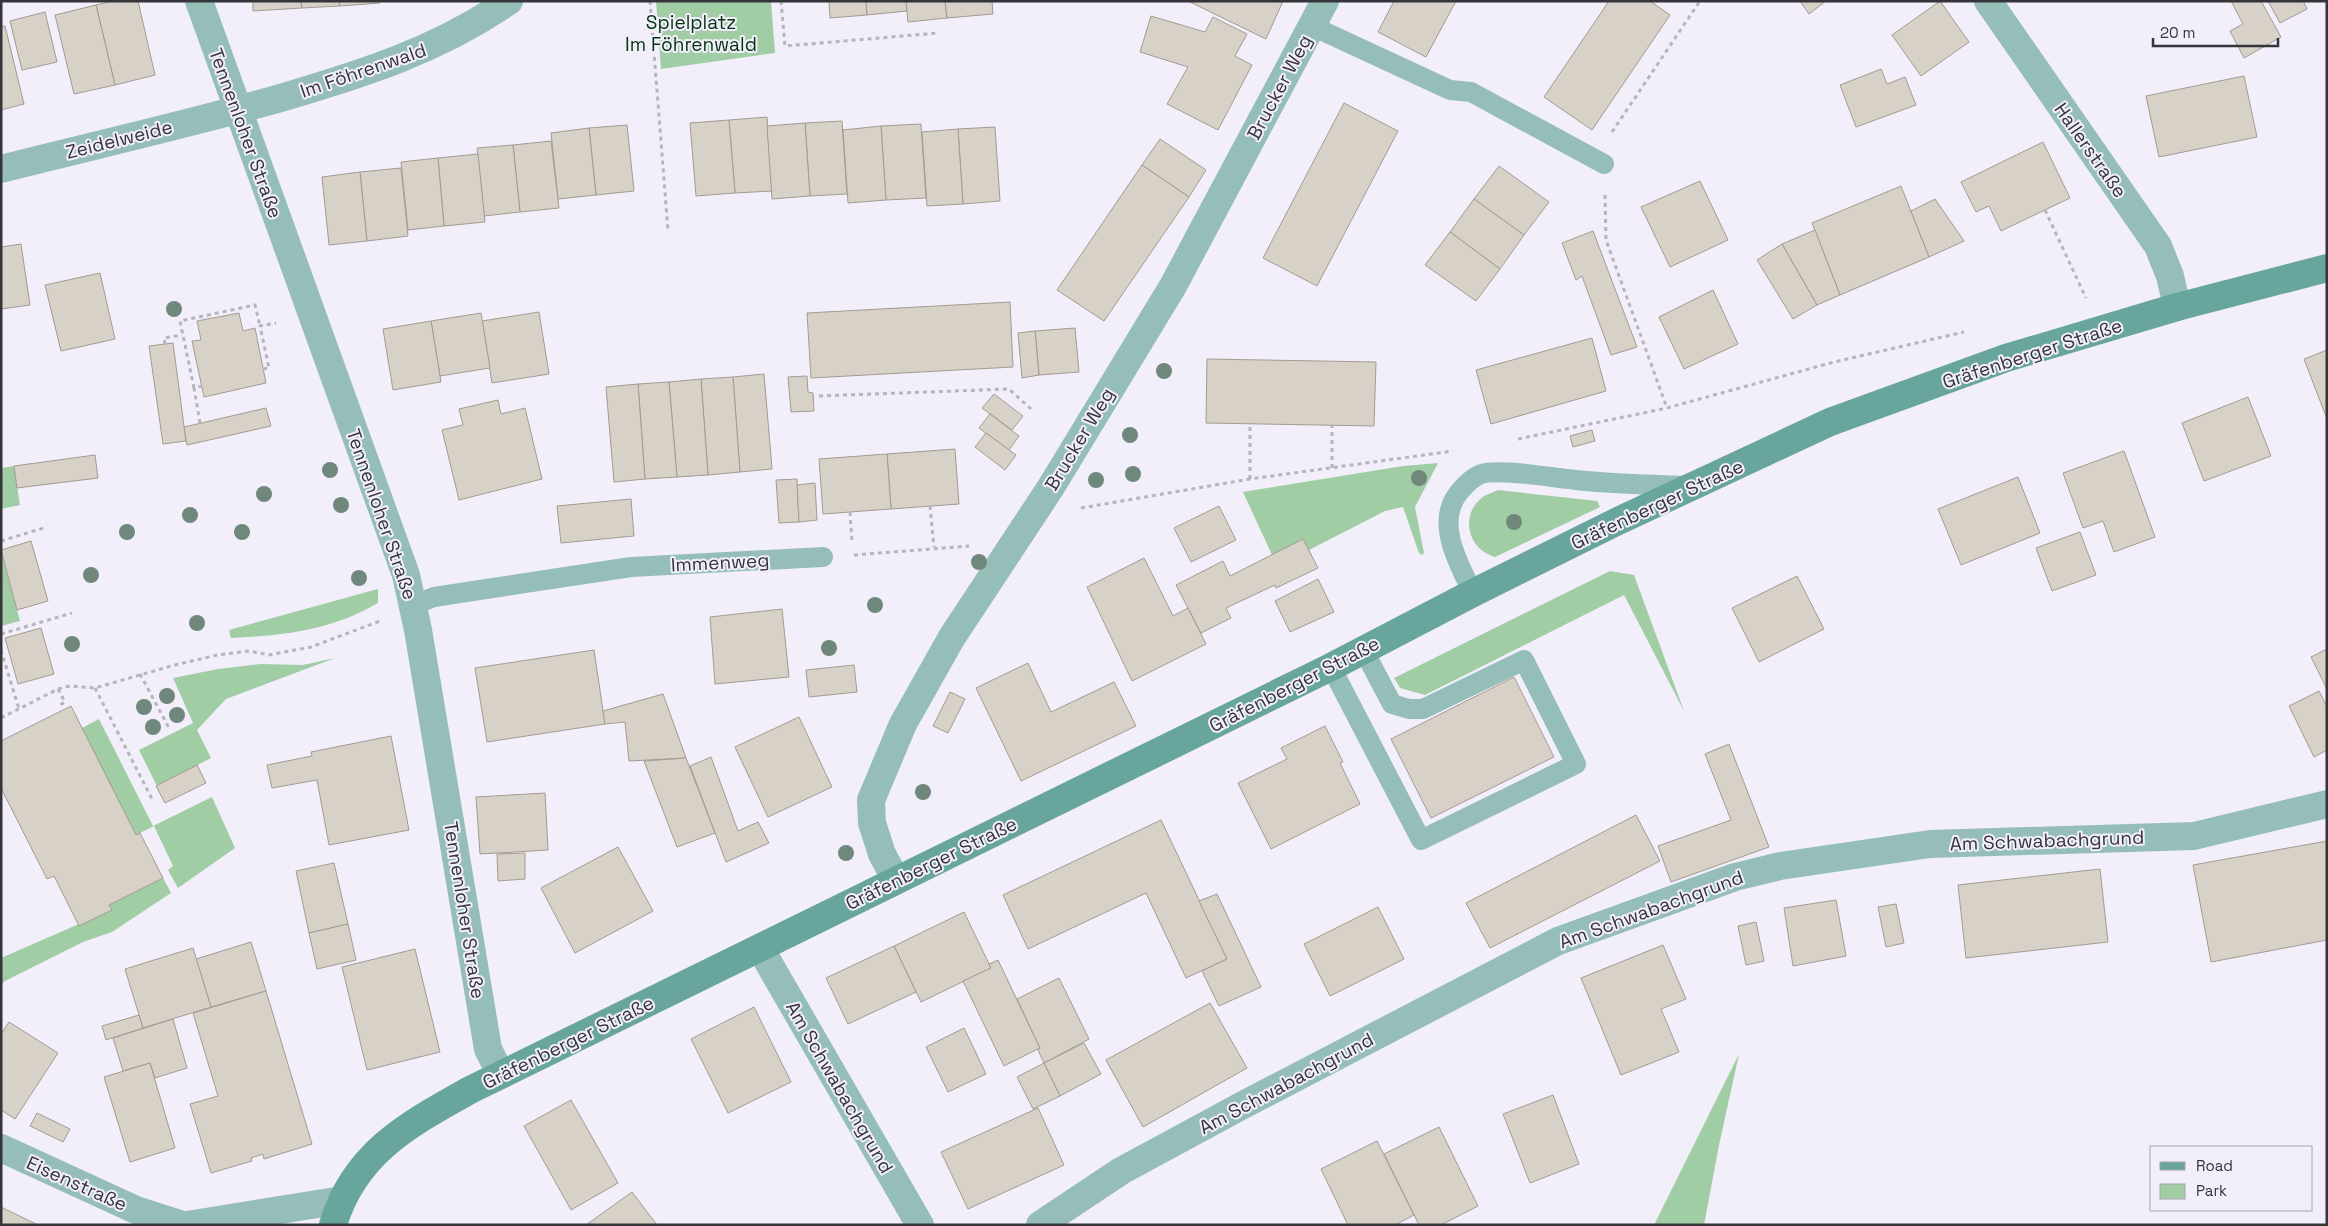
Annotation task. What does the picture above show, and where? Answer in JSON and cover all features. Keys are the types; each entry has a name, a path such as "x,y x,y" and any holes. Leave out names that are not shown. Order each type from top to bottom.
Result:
{"main road":[{"name":"Gräfenberger Straße","path":"338,1213 363,1167 392,1138 414,1122 501,1075 1331,667 1473,593 1691,486 1830,422 2006,358 2177,307 2327,268"}],"street":[{"name":"Tennenloher Straße","path":"199,1 404,568 414,605 488,1049 501,1075"},
{"name":"Im Föhrenwald","path":"237,110 366,73 431,47 509,1"},
{"name":"Brucker Weg","path":"896,880 882,854 872,823 871,800 903,724 952,637 1051,487 1173,286 1325,1"},
{"name":"Hallerstraße","path":"1988,1 2158,246 2170,276 2177,307"},
{"name":"Zeidelweide","path":"1,169 237,110"},
{"name":"Am Schwabachgrund","path":"1040,1225 1130,1166 1558,941 1735,877 1780,866 1930,844 2194,836 2327,804"},
{"name":"Am Schwabachgrund","path":"760,948 920,1225"},
{"name":"Eisenstraße","path":"1,1148 110,1199 183,1225"},
{"path":"187,1225 338,1213"}],"lane":[{"path":"1312,26 1450,90 1471,92 1604,164"},
{"path":"1473,593 1455,555 1450,537 1449,514 1455,497 1467,483 1482,474 1501,473 1616,484 1691,486"},
{"name":"Immenweg","path":"414,605 434,597 631,567 823,557"},
{"path":"1331,667 1422,840 1576,764 1524,660 1423,709 1408,709 1392,704 1363,649"}],"path":[{"path":"650,1 668,231"},
{"path":"781,1 785,46 938,34"},
{"path":"1667,408 1606,240 1603,145 1700,1"},
{"path":"2045,210 2088,301 2078,304"},
{"path":"200,423 180,320 255,305 269,368 263,369"},
{"path":"260,326 279,322"},
{"path":"1511,440 1667,408 1834,362 1974,330"},
{"path":"165,344 164,338 182,336"},
{"path":"194,388 202,386"},
{"path":"819,396 1010,389 1032,409"},
{"path":"1250,424 1250,479"},
{"path":"1332,426 1332,468"},
{"path":"1078,509 1250,479 1462,450"},
{"path":"930,506 934,548"},
{"path":"850,512 853,555"},
{"path":"1,541 47,527"},
{"path":"823,557 976,545"},
{"path":"1,718 58,689 70,686 95,688 140,674 217,655 249,651 269,655 311,648 392,616 414,605"},
{"path":"1,634 72,613"},
{"path":"1,650 19,709"},
{"path":"140,674 169,728"},
{"path":"95,688 152,800"},
{"path":"58,689 65,702 60,705"}],"green space":[{"name":"Spielplatz Im Föhrenwald","path":"656,1 771,1 775,53 661,69"},
{"path":"1438,463 1415,507 1424,553 1422,555 1419,553 1403,507 1385,511 1309,550 1303,539 1272,555 1243,492 1403,466"},
{"path":"14,466 20,505 1,509 1,468"},
{"path":"1498,490 1597,501 1600,507 1495,557 1485,553 1478,547 1473,539 1469,521 1476,503 1484,496"},
{"path":"1,552 20,621 1,626"},
{"path":"1610,571 1634,575 1684,711 1624,595 1425,695 1400,688 1394,678"},
{"path":"378,589 378,603 342,620 324,626 289,633 231,638 229,630"},
{"path":"335,658 226,699 197,730 211,758 157,786 139,750 193,723 173,678 218,669 260,664 303,665"},
{"path":"99,719 153,826 212,797 235,848 178,888 168,870 173,866 154,826 136,835 82,728"},
{"path":"163,878 171,893 112,932 83,942 5,981 1,985 1,958 111,910 109,905"},
{"path":"1739,1054 1704,1225 1654,1225"}],"building":[{"path":"113,1 138,1 155,75 115,85 96,5"},
{"path":"253,1 301,1 302,8 253,11"},
{"path":"301,1 339,1 340,6 302,8"},
{"path":"339,1 380,1 380,3 340,6"},
{"path":"829,1 866,1 867,15 830,18"},
{"path":"866,1 906,1 907,11 867,15"},
{"path":"906,1 945,1 947,18 908,22"},
{"path":"945,1 992,1 993,14 947,18"},
{"path":"1188,1 1283,1 1266,39"},
{"path":"1394,1 1456,1 1426,57 1378,32"},
{"path":"1609,1 1650,1 1670,15 1592,130 1544,97"},
{"path":"1800,1 1826,1 1809,14"},
{"path":"1940,1 1969,42 1921,76 1892,35"},
{"path":"2231,1 2261,1 2281,37 2244,58 2230,31 2243,24"},
{"path":"2268,1 2303,1 2307,9 2280,23"},
{"path":"96,5 115,85 74,94 55,15"},
{"path":"45,12 57,62 22,70 10,21"},
{"path":"1151,16 1205,32 1213,17 1247,34 1235,56 1252,65 1218,130 1167,104 1188,67 1140,52"},
{"path":"5,26 24,104 1,110 1,27"},
{"path":"1881,69 1887,84 1905,77 1916,105 1856,127 1840,85"},
{"path":"2244,76 2257,137 2159,157 2146,96"},
{"path":"1344,103 1398,131 1317,286 1263,258"},
{"path":"767,117 772,191 735,193 729,120"},
{"path":"729,120 735,193 696,196 690,123"},
{"path":"842,121 847,194 810,196 805,123"},
{"path":"805,123 810,196 772,199 767,126"},
{"path":"921,124 926,198 886,200 881,126"},
{"path":"627,125 634,191 596,195 589,128"},
{"path":"881,126 886,200 848,203 843,130"},
{"path":"995,127 1000,201 963,204 958,129"},
{"path":"589,128 596,195 558,199 551,133"},
{"path":"958,129 963,204 927,206 922,132"},
{"path":"1160,139 1206,170 1189,197 1142,165"},
{"path":"551,141 559,208 520,212 513,145"},
{"path":"2043,142 2070,198 2001,231 1989,206 1976,212 1961,182"},
{"path":"513,145 520,212 484,216 477,148"},
{"path":"478,154 485,222 444,226 438,158"},
{"path":"438,158 444,226 408,230 401,162"},
{"path":"1142,165 1189,197 1104,321 1057,290"},
{"path":"1499,166 1549,202 1524,235 1474,199"},
{"path":"401,168 408,236 367,241 360,172"},
{"path":"360,172 367,241 329,245 322,177"},
{"path":"1700,181 1728,240 1670,267 1641,207"},
{"path":"1901,186 1929,257 1840,295 1812,223"},
{"path":"1474,199 1524,235 1500,269 1450,232"},
{"path":"1935,199 1964,241 1929,257 1911,211"},
{"path":"1815,230 1840,295 1817,305 1782,244"},
{"path":"1593,231 1637,347 1611,355 1582,276 1576,280 1562,243"},
{"path":"1450,232 1500,269 1476,301 1425,265"},
{"path":"21,244 30,305 1,309 1,247"},
{"path":"1782,244 1817,305 1793,319 1757,260"},
{"path":"100,273 115,339 61,351 45,285"},
{"path":"1713,290 1738,344 1684,369 1659,317"},
{"path":"1010,302 1013,367 811,378 807,313"},
{"path":"539,312 549,374 492,383 482,321"},
{"path":"239,313 243,331 255,328 266,383 204,397 192,341 201,340 197,321"},
{"path":"481,313 490,368 440,376 431,321"},
{"path":"431,321 441,382 393,390 383,329"},
{"path":"1075,328 1079,372 1039,375 1035,331"},
{"path":"1035,331 1039,375 1022,378 1018,333"},
{"path":"1592,338 1606,391 1491,424 1476,370"},
{"path":"173,343 186,441 163,444 149,346"},
{"path":"2327,350 2327,419 2304,359"},
{"path":"1207,359 1376,362 1374,426 1206,423"},
{"path":"764,374 772,469 740,472 733,377"},
{"path":"807,376 808,392 813,393 814,411 791,412 788,377"},
{"path":"733,377 740,472 708,475 701,379"},
{"path":"701,379 708,475 677,477 669,382"},
{"path":"669,382 677,477 645,479 638,384"},
{"path":"638,384 645,479 614,482 606,387"},
{"path":"994,394 1023,416 1012,430 982,408"},
{"path":"2248,397 2271,456 2204,481 2182,423"},
{"path":"498,400 501,414 525,408 542,479 459,500 442,430 463,425 459,409"},
{"path":"266,408 271,426 187,445 184,427"},
{"path":"990,414 1019,436 1009,450 979,428"},
{"path":"1592,430 1595,441 1573,447 1570,436"},
{"path":"986,433 1016,455 1005,470 975,447"},
{"path":"955,449 959,504 891,509 887,454"},
{"path":"2124,451 2155,537 2114,552 2103,521 2083,528 2063,473"},
{"path":"887,454 891,509 823,514 819,459"},
{"path":"95,455 98,478 17,488 14,466"},
{"path":"2018,477 2040,533 1961,565 1938,509"},
{"path":"797,479 799,522 779,523 776,480"},
{"path":"815,483 817,520 799,522 797,485"},
{"path":"631,499 634,536 561,543 557,506"},
{"path":"1219,506 1236,540 1191,562 1174,528"},
{"path":"2080,532 2096,575 2052,591 2036,548"},
{"path":"1303,539 1318,568 1276,588 1275,585 1226,608 1231,618 1201,633 1176,585 1223,561 1230,576"},
{"path":"31,541 48,601 17,610 1,550"},
{"path":"1144,558 1173,616 1188,608 1206,644 1132,681 1087,587"},
{"path":"1797,576 1824,629 1759,662 1732,608"},
{"path":"1318,579 1334,612 1290,632 1275,601"},
{"path":"782,609 789,677 715,684 710,617"},
{"path":"41,628 54,674 18,684 5,638"},
{"path":"2327,649 2327,689 2311,657"},
{"path":"594,650 605,724 487,742 475,668"},
{"path":"1028,663 1051,712 1114,682 1136,726 1021,781 976,688"},
{"path":"854,665 857,692 809,697 806,670"},
{"path":"1514,677 1554,757 1431,818 1391,739"},
{"path":"2319,691 2327,707 2327,750 2314,757 2289,706"},
{"path":"950,692 965,699 948,733 933,726"},
{"path":"663,694 686,758 629,761 625,722 605,724 603,711"},
{"path":"71,706 136,835 140,833 163,878 109,905 112,910 79,926 54,876 47,879 1,788 1,741"},
{"path":"799,717 832,787 768,817 735,747"},
{"path":"1325,726 1343,762 1340,763 1360,804 1271,849 1238,783 1287,759 1281,748"},
{"path":"391,736 409,830 329,845 317,780 272,788 267,765 312,756 311,752"},
{"path":"1729,744 1769,847 1671,882 1658,846 1731,820 1705,754"},
{"path":"711,757 738,831 758,822 769,843 726,862 690,766"},
{"path":"686,758 715,833 677,847 644,761"},
{"path":"197,765 206,783 165,803 156,786"},
{"path":"545,793 548,850 480,854 476,797"},
{"path":"1636,815 1660,861 1490,948 1466,903"},
{"path":"1161,820 1227,959 1186,978 1146,893 1028,949 1003,895"},
{"path":"2327,841 2327,940 2211,962 2193,865"},
{"path":"618,847 653,911 575,953 541,888"},
{"path":"525,853 525,879 498,881 497,854"},
{"path":"334,863 348,924 309,933 296,871"},
{"path":"2100,869 2108,942 1966,958 1958,885"},
{"path":"1217,894 1261,987 1219,1006 1202,971 1227,959 1199,901"},
{"path":"1836,900 1846,956 1793,966 1784,908"},
{"path":"1896,904 1904,943 1886,947 1878,907"},
{"path":"1378,907 1404,959 1330,996 1304,944"},
{"path":"964,912 991,968 921,1002 894,946"},
{"path":"1756,922 1764,961 1746,965 1738,926"},
{"path":"348,924 356,960 317,969 309,933"},
{"path":"251,942 266,991 211,1007 196,959"},
{"path":"1663,945 1686,999 1661,1009 1679,1052 1621,1075 1581,978"},
{"path":"894,946 916,992 848,1024 826,978"},
{"path":"193,948 211,1007 143,1028 125,969"},
{"path":"415,949 440,1052 367,1070 342,967"},
{"path":"998,960 1040,1048 1004,1066 963,981 991,968 989,964"},
{"path":"1059,978 1089,1039 1044,1063 1038,1050 1040,1048 1017,999"},
{"path":"266,991 312,1144 264,1159 263,1154 251,1158 252,1161 211,1173 190,1104 218,1096 193,1013"},
{"path":"1210,1003 1247,1068 1143,1127 1106,1060"},
{"path":"754,1007 791,1082 728,1113 691,1039"},
{"path":"139,1015 143,1028 106,1040 102,1026"},
{"path":"173,1019 187,1068 155,1078 150,1063 123,1071 113,1038"},
{"path":"9,1022 58,1053 15,1119 1,1110 1,1034"},
{"path":"964,1028 986,1074 948,1092 926,1047"},
{"path":"1084,1043 1101,1074 1060,1096 1044,1063"},
{"path":"150,1063 175,1148 130,1162 104,1077"},
{"path":"1044,1063 1060,1096 1033,1109 1017,1077"},
{"path":"1553,1095 1579,1164 1530,1183 1503,1114"},
{"path":"571,1100 618,1183 571,1210 524,1126"},
{"path":"1038,1108 1064,1165 968,1209 941,1152"},
{"path":"37,1113 70,1129 63,1142 30,1126"},
{"path":"1439,1127 1478,1206 1441,1225 1419,1225 1384,1154"},
{"path":"1377,1141 1414,1215 1395,1225 1348,1225 1321,1169"},
{"path":"632,1192 657,1225 586,1225"},
{"path":"1,1207 38,1225 1,1225"}]}
